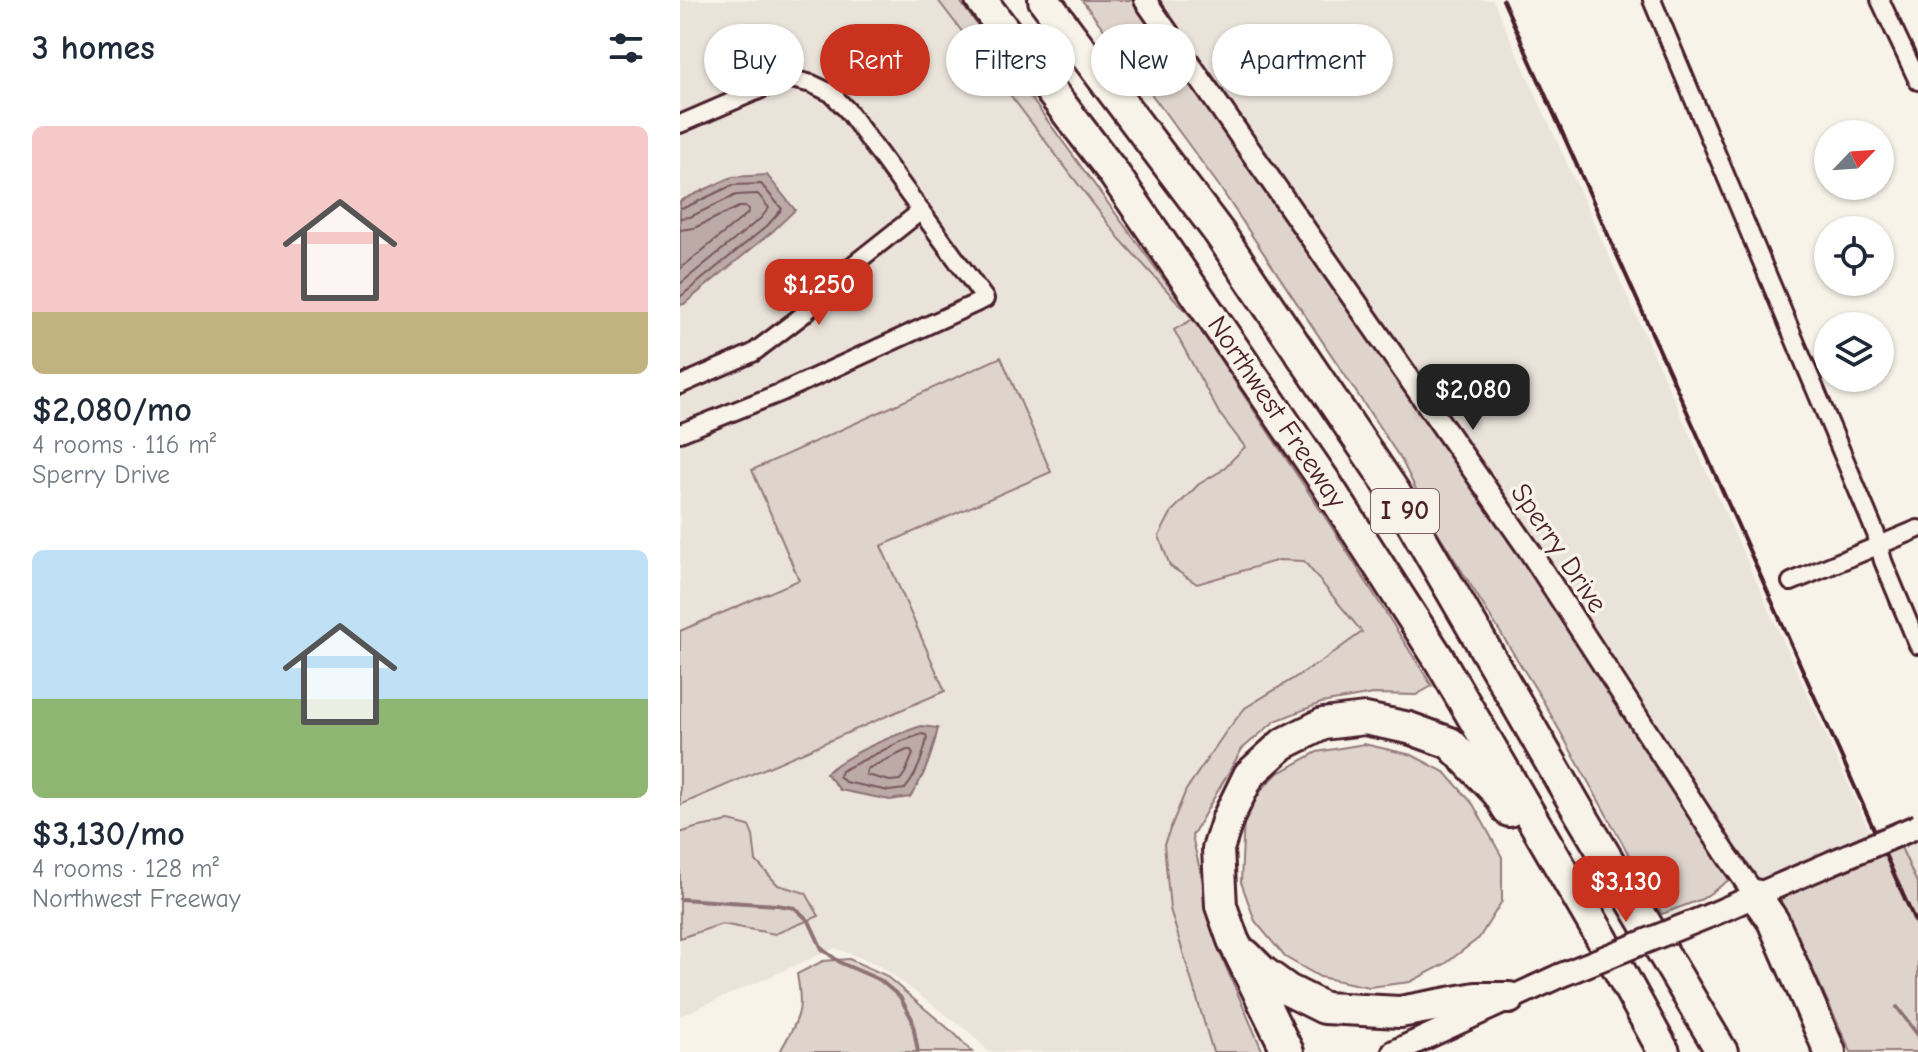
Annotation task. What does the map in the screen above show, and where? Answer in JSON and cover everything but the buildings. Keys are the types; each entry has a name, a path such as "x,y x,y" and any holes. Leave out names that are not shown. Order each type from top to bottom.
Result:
{"highway":[{"name":"Northwest Freeway","path":"981,0 1112,171 1325,482 1439,659 1592,921 1664,1052"},
{"name":"Northwest Freeway","path":"1044,0 1220,234 1395,493 1722,1052"},
{"path":"1288,1052 1233,940 1221,906 1218,849 1228,818 1249,775 1283,744 1323,724 1365,719 1409,728 1450,743 1498,793 1545,867 1592,921"},
{"path":"1755,895 1773,921 1830,1052"},
{"path":"1233,940 1263,972 1288,990 1324,1008 1400,1012 1476,998 1509,998"}],"main road":[{"path":"1394,1052 1559,976 1918,826"}],"street":[{"name":"Sperry Drive","path":"1145,0 1529,550 1755,895"},
{"path":"1652,0 1876,534 1883,561 1918,645"},
{"path":"1880,0 1918,81"},
{"path":"680,124 787,78 831,93 848,111 985,299 782,392 680,433"},
{"path":"680,385 753,353 804,314 849,268 921,211"},
{"path":"1791,582 1918,529"}],"shaded area":[{"path":"680,0 938,0 956,24 946,24 946,96 1011,96 1120,239 1193,319 1174,330 1213,401 1387,648 1274,703 1184,818 1178,885 1250,1052 989,1052 969,1032 879,965 835,948 680,1016 680,805 945,691 880,546 680,631"},
{"path":"938,0 959,0 977,24 956,24"},
{"path":"1082,0 1132,0 1149,24 1100,24"},
{"path":"1132,0 1493,0 1873,839 1756,890 1196,91 1196,24 1149,24"},
{"path":"1196,91 1517,548 1729,880 1702,899 1662,914 1542,699 1435,528 1402,461 1217,183 1153,96 1196,96"},
{"path":"1011,96 1029,96 1193,319 1120,239"},
{"path":"1193,319 1329,523 1432,686 1416,695 1373,694 1321,703 1275,721 1242,749 1192,836 1219,951 1263,1052 1213,1052 1170,909 1164,844 1186,790 1245,708 1322,661 1362,632 1304,561 1279,560 1197,584 1170,566 1159,536 1172,511 1199,484 1221,471 1245,447 1219,413 1174,330"},
{"path":"1001,357 1051,472 881,546 945,691 680,805 680,631 799,580 752,470"},
{"path":"1364,744 1412,755 1446,773 1473,804 1502,857 1502,901 1479,938 1445,964 1410,982 1369,987 1320,977 1285,957 1255,921 1241,882 1244,818 1263,788 1277,774 1317,752"},
{"path":"729,821 749,826 756,861 778,885 806,893 819,916 775,934 722,924 680,938 680,833"},
{"path":"1918,835 1918,885 1899,843"},
{"path":"1899,843 1918,885 1918,1052 1851,1052 1780,899"},
{"path":"849,959 885,975 972,1052 782,1052 800,1006 797,974 823,961"}],"water":[{"path":"767,175 795,210 680,305 680,201 732,177"},
{"path":"921,726 938,728 927,764 910,797 890,800 840,790 826,773 859,752"}],"waterway":[{"path":"680,899 795,908 809,921 822,949 841,963 880,980 900,997 912,1019 918,1052"},
{"path":"1897,1007 1918,1035"}],"railway":[{"path":"1503,0 1918,928"}]}
